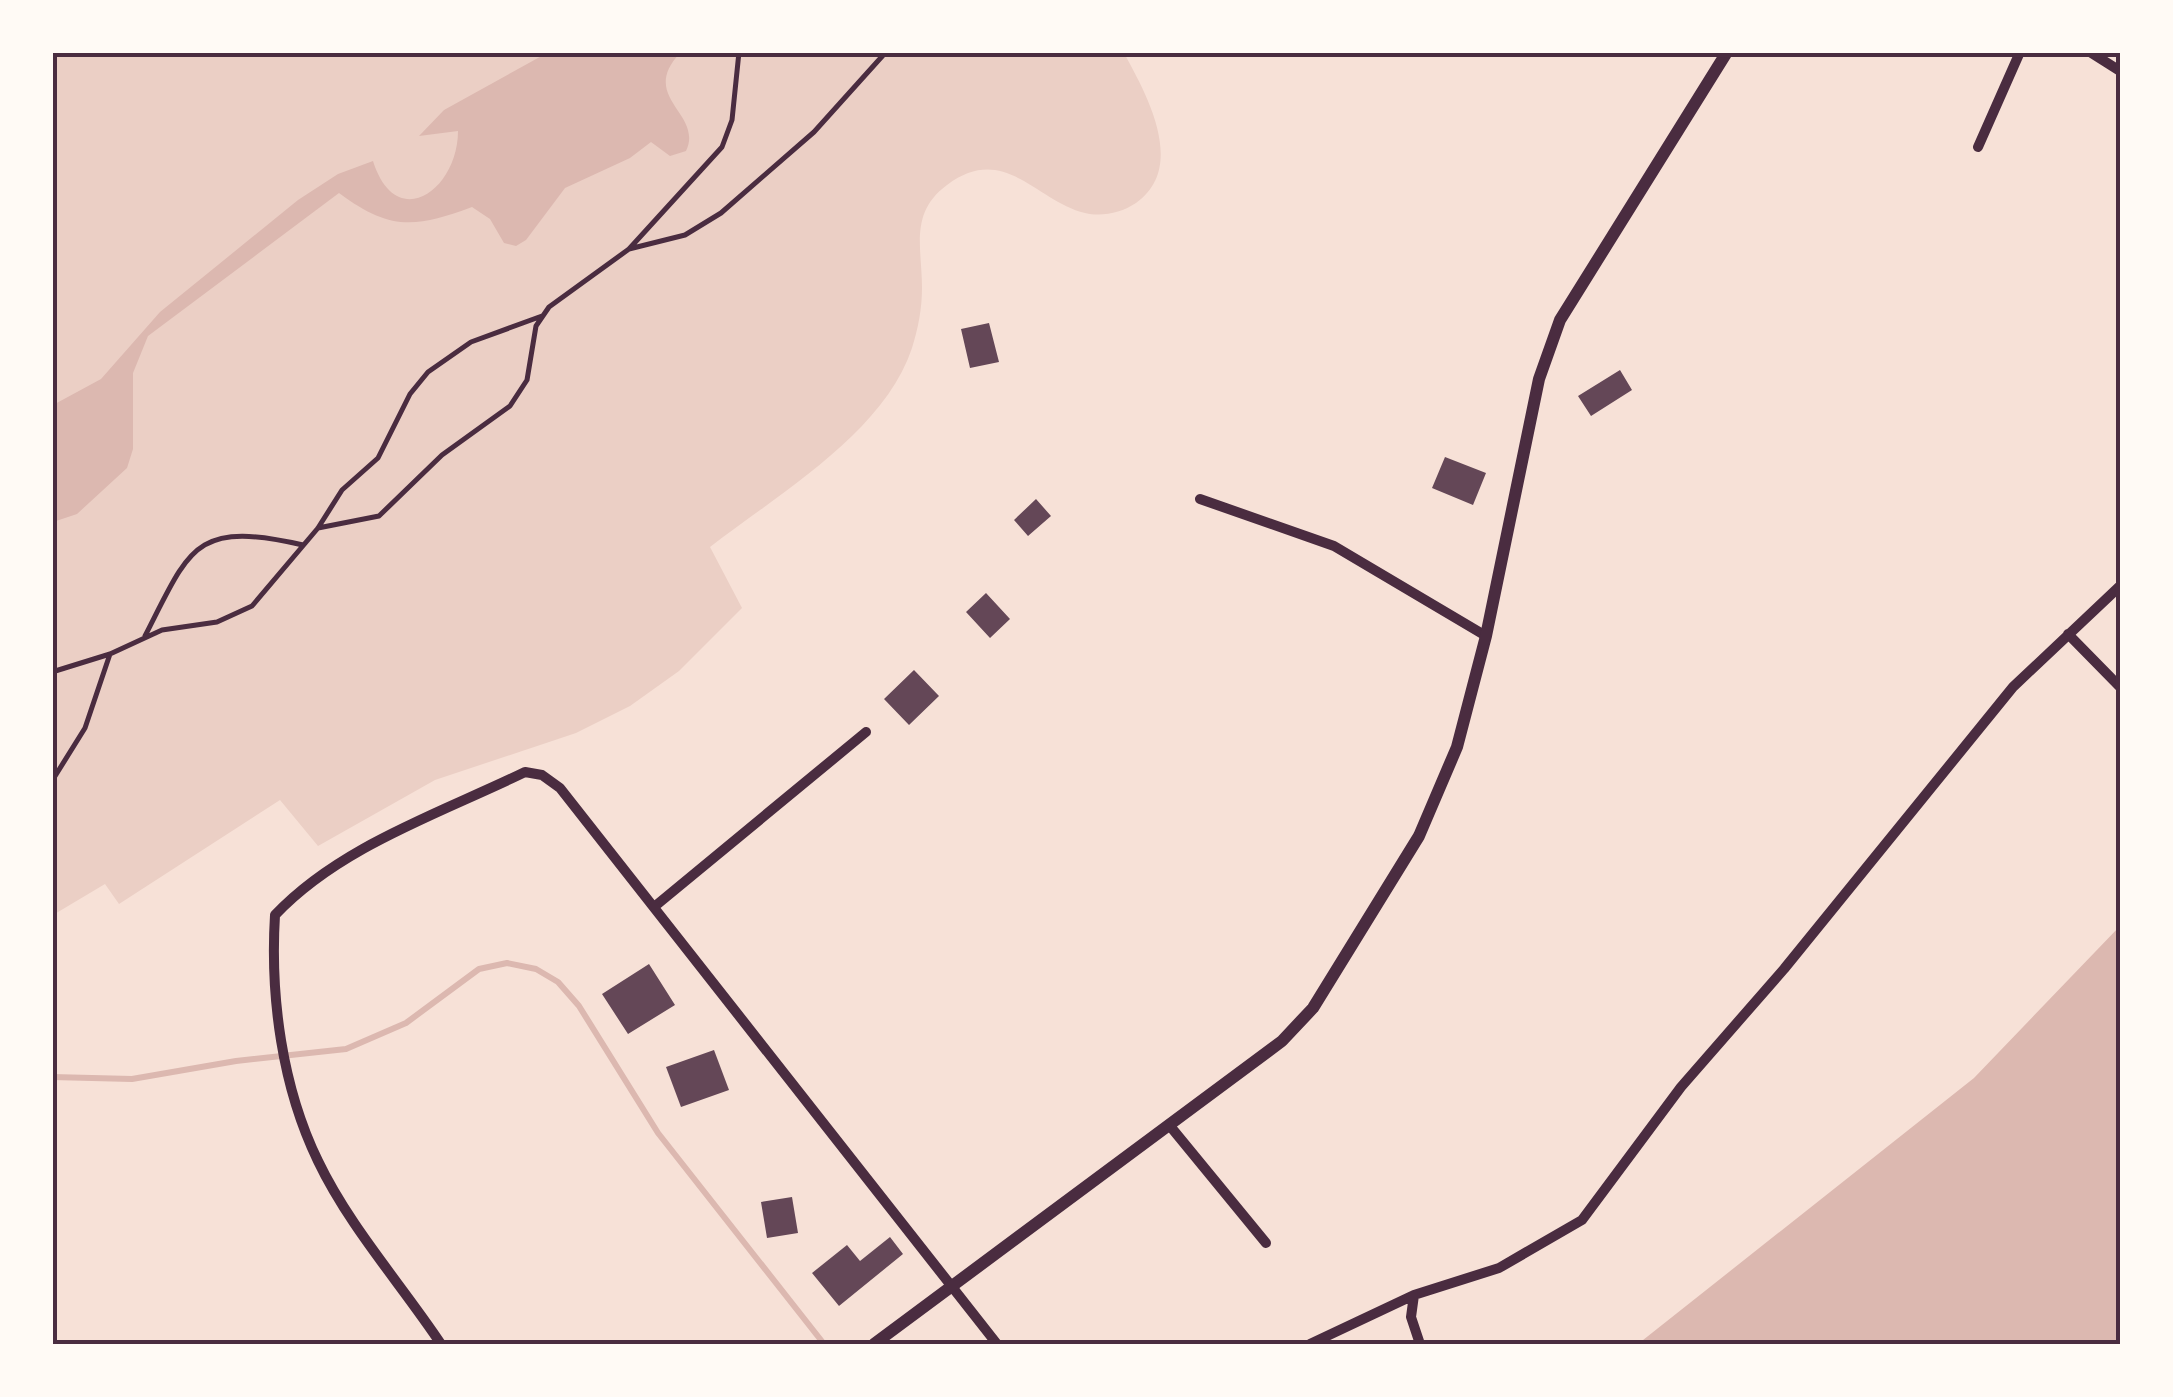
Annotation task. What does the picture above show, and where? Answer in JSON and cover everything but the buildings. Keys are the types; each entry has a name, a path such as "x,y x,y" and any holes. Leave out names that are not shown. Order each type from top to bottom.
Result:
{"street":[{"path":"876,1343 1282,1042 1313,1008 1419,836 1456,748 1486,636 1548,347 1574,294 1727,52"},
{"path":"1978,147 2020,52"},
{"path":"2090,52 2120,71"},
{"path":"1200,499 1334,546 1486,636"},
{"path":"1310,1344 1414,1295 1500,1268 1582,1220 1680,1087 1784,969 2013,688 2120,586"},
{"path":"2068,634 2120,687"},
{"path":"654,906 866,732"},
{"path":"441,1344 318,1163 292,1088 282,1038 272,952 275,915 301,887 334,865 525,772 542,775 560,788 998,1344"},
{"path":"1170,1126 1266,1244"},
{"path":"1414,1295 1411,1317 1420,1344"}],"lane":[{"path":"52,672 110,654 144,637 242,613 262,598 318,528 342,490 389,443 410,394 436,365 491,332 542,316 629,248 722,147 732,120 740,52"},
{"path":"629,248 685,235 721,213 814,132 886,52"},
{"path":"318,528 379,516 442,455 510,406 527,380 542,316"},
{"path":"144,637 180,566 199,548 239,534 303,545"},
{"path":"52,781 85,728 110,654"}],"shaded area":[{"path":"53,53 1124,53 1151,109 1161,151 1159,170 1151,188 1136,203 1105,214 1067,207 1019,178 986,170 967,173 935,196 922,219 920,232 922,296 918,326 898,379 854,434 710,547 742,608 679,671 630,706 576,733 435,780 318,846 280,800 119,904 105,884 53,915"},
{"path":"547,53 680,53 666,82 668,94 687,126 686,151 670,156 651,142 630,158 565,188 526,240 516,246 504,243 490,219 472,207 434,219 403,222 373,214 339,193 148,336 133,373 133,449 127,468 77,514 53,522 53,405 101,379 160,312 298,200 338,174 373,161 383,183 396,195 410,199 437,186 448,171 458,131 419,136 444,110"},
{"path":"2120,926 2120,1344 1638,1344 1974,1078"}],"waterway":[{"path":"52,1077 132,1079 236,1061 346,1049 406,1023 479,969 507,963 536,969 558,982 579,1006 658,1133 824,1344"}]}
